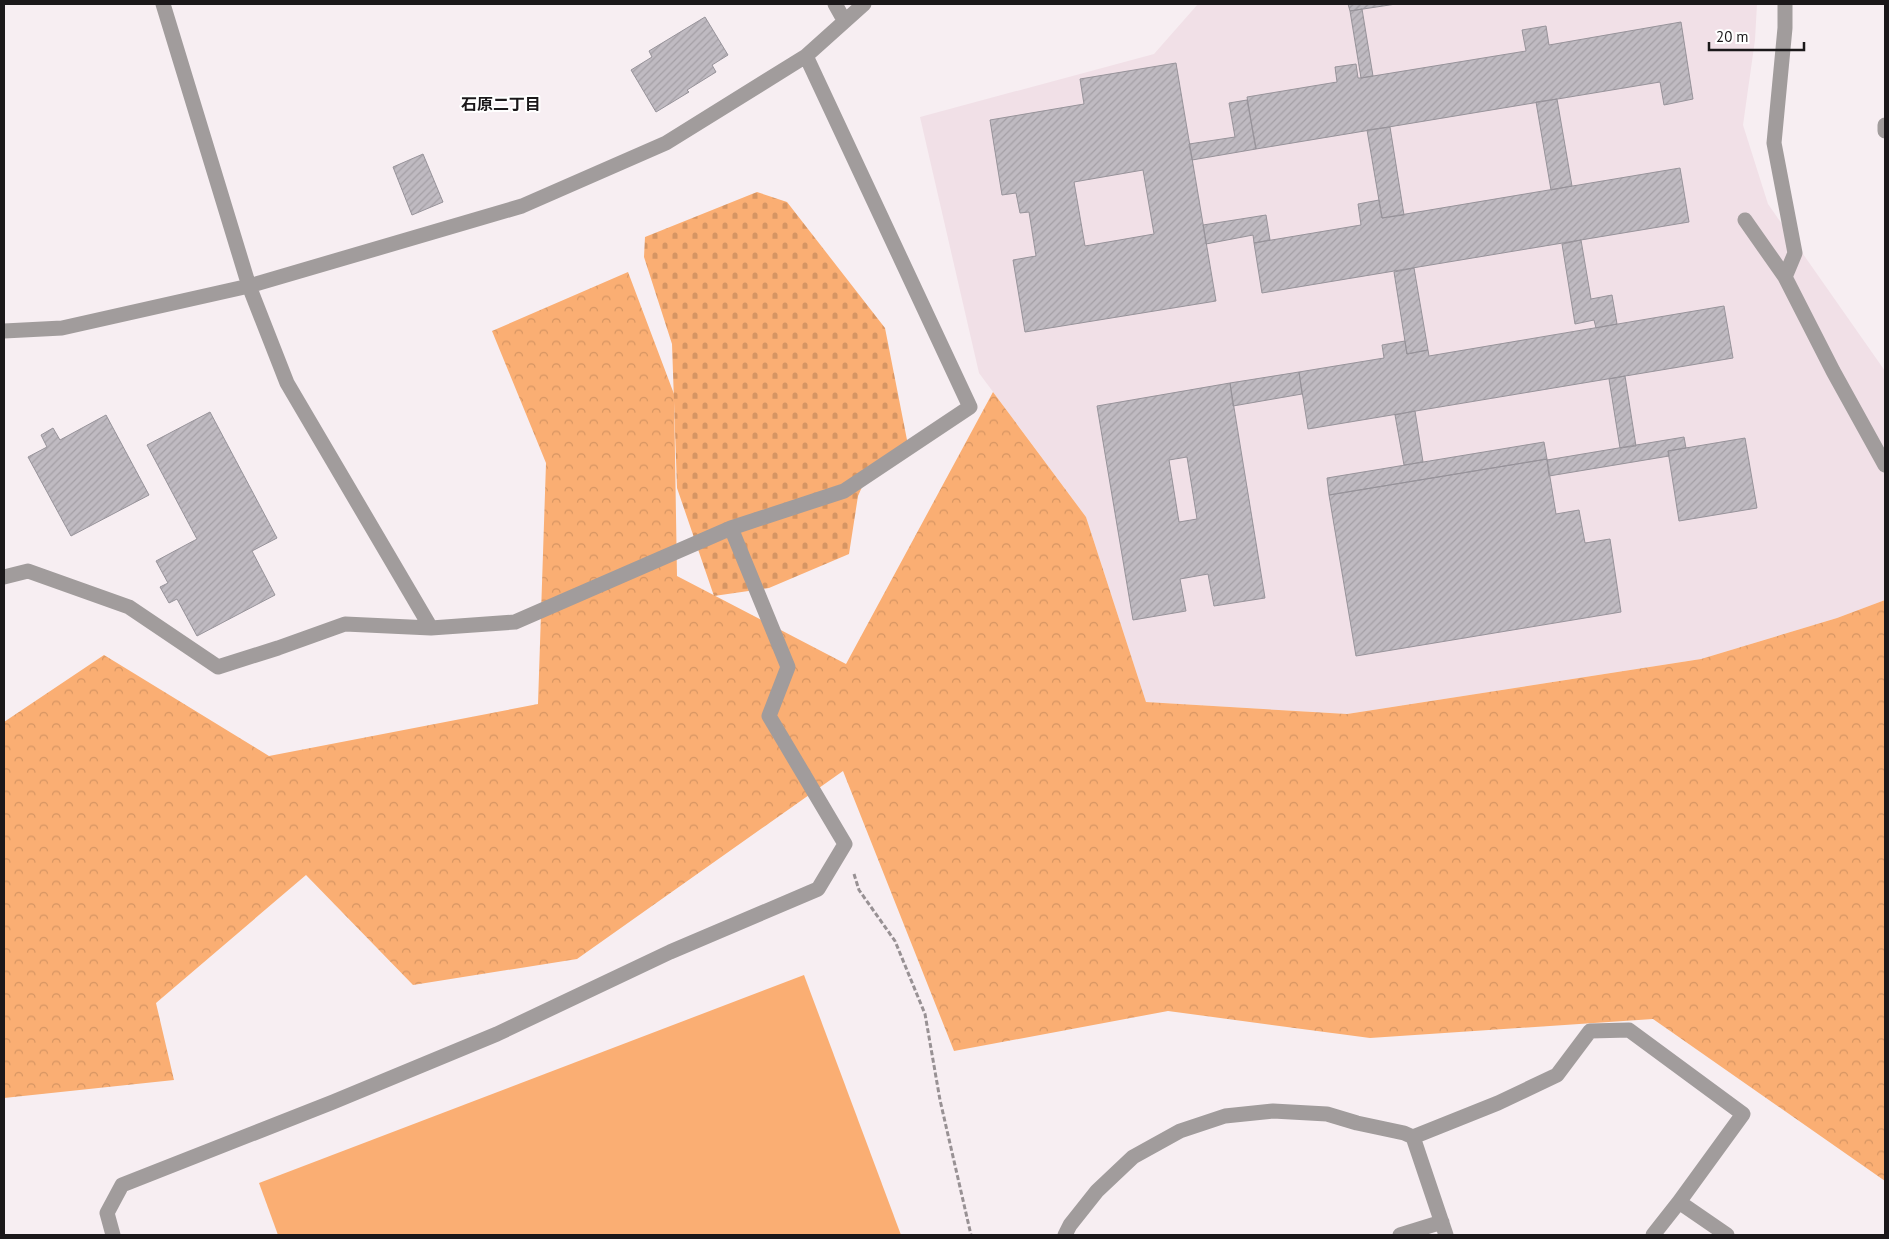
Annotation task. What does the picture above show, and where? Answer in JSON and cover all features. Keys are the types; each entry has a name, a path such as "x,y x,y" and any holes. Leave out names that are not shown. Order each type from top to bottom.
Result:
{"street":[{"path":"835,4 844,20"},
{"path":"4,331 62,328 249,286 522,206 666,143 806,56 864,4"},
{"path":"1785,4 1785,28 1774,143 1795,253 1785,277"},
{"path":"167,5 249,286 287,383 431,628"},
{"path":"4,577 28,571 129,607 218,666 278,648 344,624 431,628 515,622 731,528 844,491 970,407 806,56"},
{"path":"1885,126 1885,131"},
{"path":"1745,220 1785,277 1833,372 1885,465"},
{"path":"113,1235 107,1213 122,1185 333,1102 497,1034 670,952 818,890 845,844 768,716 788,667 731,528"},
{"path":"1065,1235 1070,1225 1097,1191 1133,1157 1180,1131 1225,1116 1273,1112 1327,1114 1357,1123 1404,1133 1413,1137 1498,1103 1557,1075 1590,1031 1629,1030 1743,1114 1653,1235"},
{"path":"1400,1235 1444,1228 1413,1137"},
{"path":"1679,1202 1727,1235"}],"path":[{"path":"845,844 859,890 895,941 925,1014 940,1100 971,1235"}],"shaded area":[{"path":"1198,4 1757,4 1755,40 1743,125 1768,204 1885,371 1885,600 1837,618 1701,659 1347,714 1146,702 1086,517 979,373 920,117 1154,54"}],"green space":[{"path":"757,192 787,202 885,328 908,445 870,469 858,496 849,554 769,588 714,596 677,488 672,344 644,257 645,237"},
{"path":"628,272 674,394 677,576 846,664 993,392 1086,517 1146,702 1347,714 1701,659 1837,618 1885,600 1885,1181 1653,1019 1370,1038 1168,1011 954,1051 843,771 577,959 413,985 306,875 156,1003 174,1080 4,1098 4,722 104,655 269,756 538,704 546,463 492,331"},
{"path":"804,975 901,1235 278,1235 259,1183"}],"building":[{"path":"1348,4 1396,4 1350,11"},
{"path":"1362,9 1373,76 1361,78 1350,11"},
{"path":"705,17 728,55 712,65 716,72 687,90 689,92 656,112 631,70 652,57 649,51"},
{"path":"1681,22 1693,99 1664,105 1660,82 1256,149 1247,97 1337,82 1335,67 1356,64 1358,78 1361,78 1526,51 1522,30 1546,26 1549,45"},
{"path":"1176,63 1216,301 1025,332 1013,260 1036,256 1029,212 1020,213 1016,193 1002,195 990,120 1084,104 1080,79","holes":["1143,170 1154,234 1085,246 1074,182"]},
{"path":"1557,99 1572,186 1551,190 1536,102"},
{"path":"1247,100 1256,149 1192,160 1189,144 1235,137 1229,103"},
{"path":"1390,127 1404,215 1382,218 1367,130"},
{"path":"423,154 443,202 412,215 393,167"},
{"path":"1680,168 1689,222 1262,293 1254,243 1361,225 1358,204 1379,200 1382,218"},
{"path":"1266,215 1270,240 1254,243 1253,235 1206,244 1203,225"},
{"path":"1581,240 1591,299 1612,295 1617,324 1596,328 1594,320 1575,324 1562,244"},
{"path":"1414,268 1428,350 1407,354 1394,272"},
{"path":"1724,306 1733,358 1308,429 1299,372 1384,358 1382,345 1405,341 1407,354 1428,350 1429,356"},
{"path":"1299,372 1302,394 1233,406 1230,383"},
{"path":"1625,376 1636,446 1620,448 1609,379"},
{"path":"1230,383 1265,598 1214,606 1208,574 1180,579 1186,611 1133,620 1097,406","holes":["1187,457 1197,519 1179,522 1169,460"]},
{"path":"1415,411 1423,462 1404,465 1395,415"},
{"path":"210,412 277,538 252,551 275,595 197,636 177,599 169,603 160,587 168,583 156,561 197,539 147,445"},
{"path":"106,415 149,495 71,536 28,457 47,447 41,435 53,428 60,440"},
{"path":"1684,437 1686,448 1668,451 1669,456 1549,476 1547,460"},
{"path":"1745,438 1757,508 1679,521 1668,451"},
{"path":"1544,442 1547,459 1329,495 1327,478"},
{"path":"1547,459 1556,514 1579,510 1585,543 1610,539 1621,612 1356,656 1329,495"}],"district":[{"name":"石原二丁目","path":"501,104"}]}
